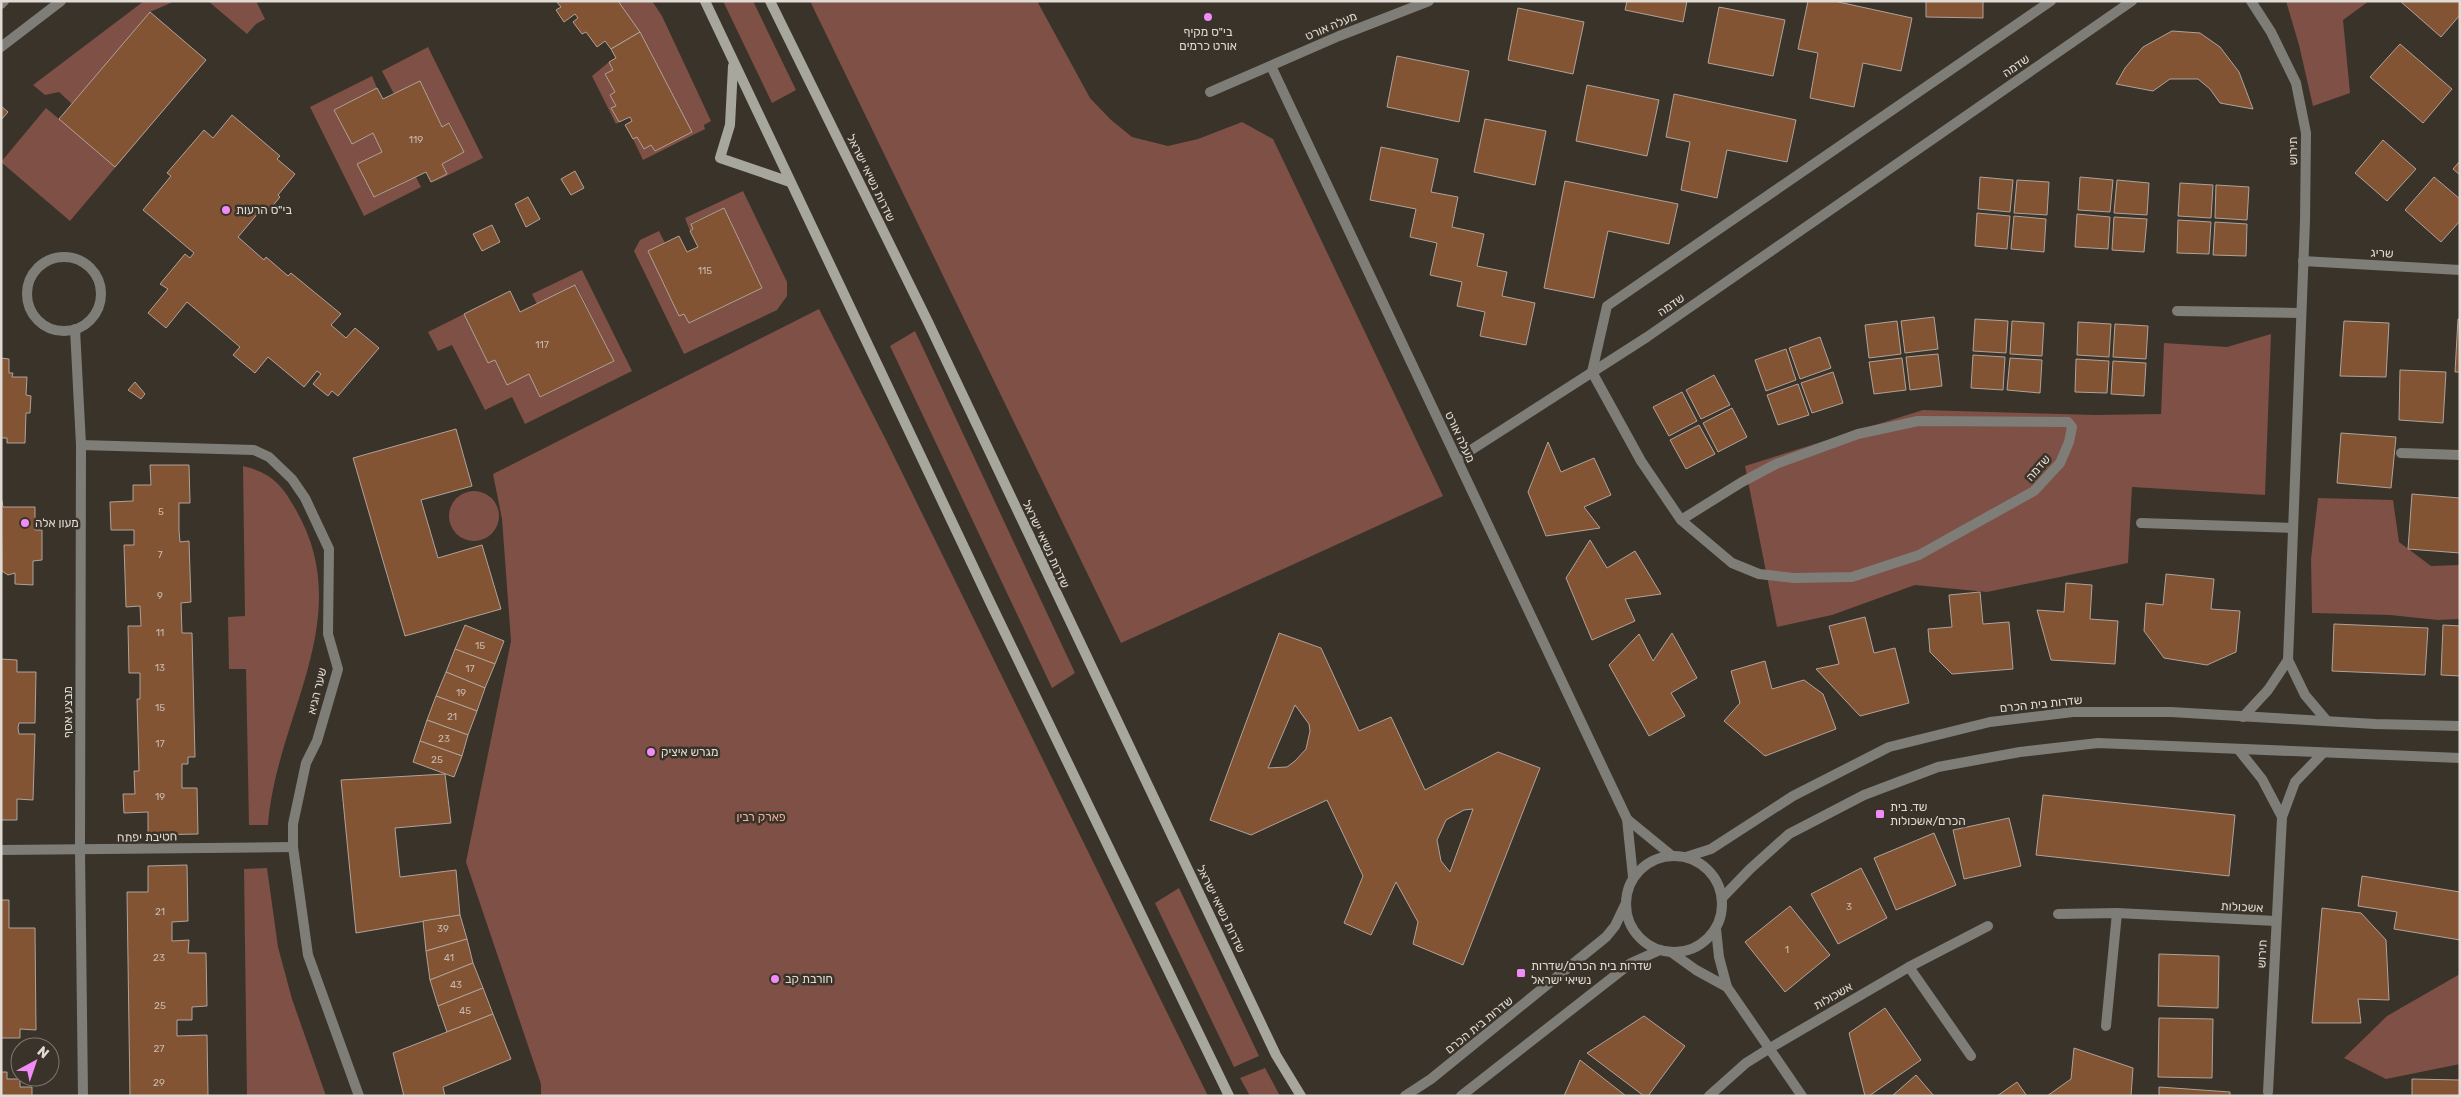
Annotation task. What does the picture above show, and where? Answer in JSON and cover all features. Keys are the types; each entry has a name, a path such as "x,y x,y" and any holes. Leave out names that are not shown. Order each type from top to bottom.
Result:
{"main road":[{"path":"705,1 1229,1096"},
{"name":"שדרות נשיאי ישראל","path":"770,1 928,322 1276,1055 1301,1096"},
{"path":"734,63 731,117 720,158 790,182"}],"street":[{"path":"1,4 4,1"},
{"path":"1,47 62,1"},
{"name":"מעלה אורט","path":"1210,92 1339,36 1429,1"},
{"path":"1592,372 1607,306 2050,1"},
{"name":"שדמה","path":"1457,459 1646,337 2132,1"},
{"name":"תירוש","path":"2251,1 2271,32 2296,83 2306,133 2288,660"},
{"name":"מעלה אורט","path":"1271,66 1627,819 1633,877"},
{"path":"61,257 72,258 84,263 98,281 100,298 94,315 86,324 75,329 51,328 40,322 32,313 28,302 27,290 33,273 49,260 61,257"},
{"name":"שריג","path":"2303,261 2460,270"},
{"path":"2177,311 2301,313"},
{"name":"מבצע אסף","path":"75,329 81,445 80,851 83,1096"},
{"name":"שדמה","path":"1592,372 1641,461 1681,520 1732,563 1759,574 1794,578 1852,577 1919,554 2034,491 2060,463 2069,442 2072,427 2068,422 1918,421 1858,434 1776,464 1742,482 1681,520"},
{"name":"שער הגיא","path":"81,445 254,450 269,457 292,479 305,498 329,549 328,634 338,669 317,740 306,763 293,824 293,847 308,954 360,1096"},
{"path":"2401,454 2460,455"},
{"path":"2141,523 2293,528"},
{"path":"2243,716 2268,690 2288,660"},
{"path":"2288,660 2305,695 2327,721"},
{"name":"שדרות בית הכרם","path":"1686,857 1711,849 1793,796 1889,747 1990,722 2073,712 2171,712 2460,726"},
{"path":"1722,898 1750,869 1789,834 1864,795 1938,767 2020,752 2098,744 2460,758"},
{"path":"2238,749 2262,779 2282,817"},
{"path":"2282,817 2296,782 2323,753"},
{"name":"תירוש","path":"2268,1092 2282,817"},
{"name":"מעלה אורט","path":"1627,819 1671,855"},
{"name":"חטיבת יפתח","path":"1,850 80,851 293,847"},
{"path":"1461,1096 1630,963 1666,951 1692,949 1705,941 1716,929 1721,914 1722,898 1718,884 1711,872 1700,863 1686,857 1671,855 1656,858 1633,877 1627,890 1625,905 1628,920 1635,934 1646,944 1666,951 1727,987"},
{"name":"שדרות בית הכרם","path":"1405,1096 1431,1079 1606,937 1615,926 1625,905"},
{"path":"2106,1026 2117,913"},
{"name":"אשכולות","path":"2058,914 2117,913 2276,921"},
{"name":"אשכולות","path":"1709,1096 1746,1063 1770,1048 1909,967 1988,926"},
{"path":"1716,929 1719,957 1727,987 1802,1096"},
{"path":"1909,967 1971,1056"}],"green space":[{"path":"144,1 175,1 150,12 206,60 70,221 1,162 46,108 59,119 72,104 59,92 45,95 33,85"},
{"path":"208,1 256,1 265,19 256,24 247,34"},
{"path":"618,1 652,1 662,16 711,121 704,125 705,129 643,160 633,139 637,137 644,149 651,145 655,151 692,132"},
{"path":"723,1 753,1 796,90 772,103"},
{"path":"810,1 1037,1 1090,98 1110,119 1132,137 1168,146 1198,139 1242,122 1273,139 1443,496 1121,643"},
{"path":"2286,1 2369,1 2343,20 2350,93 2313,106 2299,45"},
{"path":"428,47 483,158 432,183 447,174 442,164 464,152 450,123 442,127 420,82 394,94 382,71"},
{"path":"609,62 613,70 605,74 615,92 610,95 616,106 611,108 619,122 616,124 592,76"},
{"path":"372,76 377,88 334,110 352,143 373,133 382,152 357,164 375,197 416,177 421,187 364,216 310,107"},
{"path":"743,191 787,282 787,296 777,310 684,354 634,251 640,240 659,231 665,243 648,251 679,316 684,314 689,323 762,288 724,208 691,223 693,229 690,231 685,218"},
{"path":"582,270 632,371 525,424 512,397 485,410 452,345 438,351 428,332 464,314 488,363 495,360 507,384 529,374 541,397 614,361 576,285 537,304 532,294"},
{"name":"פארק רבין","path":"819,309 887,442 1208,1096 541,1096 541,1084 466,862 511,641 502,519 493,474"},
{"path":"915,331 1075,673 1052,688 890,346"},
{"path":"2271,334 2265,495 2132,487 2128,563 1987,592 1915,585 1832,615 1777,627 1745,466 1923,410 2096,415 2161,414 2164,343 2227,347"},
{"path":"243,466 269,476 281,487 291,501 313,550 319,589 316,628 308,667 284,745 274,785 268,825 249,825 246,669 229,669 228,617 245,616"},
{"path":"474,491 492,498 499,516 492,534 474,541 456,534 449,516 456,498"},
{"path":"2318,498 2393,500 2399,542 2431,566 2460,565 2460,619 2438,620 2390,615 2312,613 2311,559"},
{"path":"267,868 278,947 292,999 326,1096 247,1096 244,869"},
{"path":"1179,888 1259,1056 1234,1067 1155,903"},
{"path":"2460,974 2460,1064 2386,1079 2344,1058 2387,1016"},
{"path":"1265,1068 1280,1096 1250,1096 1240,1078"}],"building":[{"path":"556,1 618,1 640,32 611,49 605,41 597,47 586,32 582,34 573,22 578,18 575,14 564,22 556,10 561,7"},
{"path":"1627,1 1687,1 1683,22 1625,10"},
{"path":"1808,1 1834,1 1912,18 1901,71 1863,63 1854,107 1810,98 1818,53 1798,49"},
{"path":"1926,1 1983,1 1983,18 1926,17"},
{"path":"2400,1 2460,1 2460,15 2441,37"},
{"path":"1719,7 1785,20 1773,76 1708,63"},
{"path":"1518,8 1584,22 1573,74 1508,60"},
{"path":"150,12 206,60 115,167 59,119"},
{"path":"2172,31 2200,33 2220,47 2239,72 2253,109 2220,103 2210,89 2198,79 2170,79 2153,91 2116,84 2125,68 2143,47"},
{"path":"640,32 692,132 655,151 651,145 644,149 637,137 633,139 625,125 632,121 630,117 619,122 611,108 616,106 610,95 615,92 605,74 613,70 609,62 616,58 611,49"},
{"path":"2400,44 2452,89 2423,123 2370,77"},
{"path":"1397,56 1469,71 1459,122 1387,107"},
{"path":"420,81 442,127 449,123 464,152 442,164 447,174 431,182 426,172 374,197 357,164 382,152 373,133 352,144 334,110 377,88 383,99"},
{"path":"1587,85 1659,100 1647,156 1576,141"},
{"path":"1674,94 1796,120 1787,162 1727,150 1717,198 1681,190 1690,142 1666,137"},
{"path":"1,106 8,112 1,120"},
{"path":"232,115 280,156 277,159 295,174 265,215 260,211 238,237 264,260 266,257 288,276 291,273 341,314 331,325 346,338 355,328 379,348 338,396 332,391 328,396 313,384 321,374 317,371 304,387 268,357 255,373 233,355 240,347 187,302 166,328 148,313 168,289 160,284 185,254 190,258 194,253 143,210 171,176 167,173 204,130 213,138"},
{"path":"1485,119 1546,131 1535,185 1474,172"},
{"path":"2383,140 2416,169 2387,201 2355,173"},
{"path":"1381,147 1438,159 1431,192 1458,197 1452,227 1484,234 1477,266 1507,272 1502,296 1535,303 1526,345 1480,336 1485,312 1457,306 1462,282 1430,275 1437,243 1410,237 1416,209 1370,200"},
{"path":"2460,161 2460,175 2453,169"},
{"path":"575,171 584,188 571,195 561,179"},
{"path":"1980,177 2013,180 2010,212 1978,209"},
{"path":"2080,177 2113,180 2110,212 2078,210"},
{"path":"2434,177 2460,199 2460,221 2441,242 2405,210"},
{"path":"2017,180 2049,182 2047,215 2014,213"},
{"path":"2117,180 2149,183 2147,215 2114,213"},
{"path":"1565,181 1678,204 1669,244 1608,231 1594,298 1544,288"},
{"path":"2180,183 2213,185 2211,218 2178,216"},
{"path":"2216,185 2249,187 2247,220 2215,218"},
{"path":"528,197 540,219 526,227 515,204"},
{"path":"724,208 762,288 689,323 684,314 679,316 648,251 679,236 687,252 698,247 690,231 693,229 691,224"},
{"path":"1977,213 2010,216 2007,249 1975,246"},
{"path":"2077,214 2110,217 2108,249 2075,247"},
{"path":"2014,216 2046,219 2044,252 2011,249"},
{"path":"2114,217 2147,219 2144,252 2112,250"},
{"path":"2178,220 2211,222 2209,254 2177,253"},
{"path":"2215,222 2247,224 2246,256 2213,255"},
{"path":"492,225 500,242 482,251 473,234"},
{"path":"575,285 614,361 540,397 529,374 507,385 495,360 488,363 464,314 510,291 520,312"},
{"path":"1934,317 1938,349 1905,353 1901,321"},
{"path":"1975,319 2008,321 2006,353 1973,351"},
{"path":"2458,319 2460,319 2460,372 2455,372"},
{"path":"1897,321 1901,354 1869,358 1865,325"},
{"path":"2012,321 2044,323 2042,356 2010,354"},
{"path":"2344,321 2389,323 2386,377 2340,376"},
{"path":"2078,322 2111,324 2109,357 2077,355"},
{"path":"2115,324 2148,326 2146,359 2113,357"},
{"path":"1820,337 1831,368 1800,379 1789,348"},
{"path":"1786,349 1796,380 1766,391 1755,360"},
{"path":"1938,354 1942,386 1910,390 1906,357"},
{"path":"1973,355 2005,357 2003,390 1971,388"},
{"path":"1,358 9,359 9,373 13,373 12,377 27,377 26,395 31,396 30,413 26,413 25,443 7,443 7,438 1,438"},
{"path":"1902,358 1906,390 1874,394 1869,362"},
{"path":"2010,358 2042,360 2040,393 2007,390"},
{"path":"2076,359 2109,361 2107,393 2075,392"},
{"path":"2113,361 2146,363 2144,396 2111,394"},
{"path":"2400,370 2446,372 2443,423 2399,420"},
{"path":"1833,372 1843,403 1812,413 1801,383"},
{"path":"1714,375 1730,405 1701,419 1686,390"},
{"path":"135,382 145,394 141,399 128,390"},
{"path":"1798,384 1809,415 1778,425 1767,395"},
{"path":"1682,392 1697,421 1669,436 1653,407"},
{"path":"1732,408 1747,437 1718,452 1703,423"},
{"path":"1699,425 1715,454 1686,469 1670,440"},
{"path":"456,429 472,486 421,500 438,558 482,545 501,609 405,636 353,458"},
{"path":"2341,433 2396,437 2391,488 2337,483"},
{"path":"1548,442 1561,472 1594,458 1611,495 1584,507 1600,528 1546,536 1528,492"},
{"path":"150,465 189,465 190,503 179,503 179,531 180,542 189,541 191,602 181,603 182,633 192,633 195,757 188,757 188,764 182,764 182,788 197,788 198,834 148,835 148,812 124,813 123,794 135,794 134,771 139,771 137,699 140,699 140,673 129,673 128,626 141,626 140,606 126,607 124,545 134,545 134,530 111,530 110,502 133,501 133,485 151,485"},
{"path":"2412,494 2460,498 2460,553 2408,549"},
{"path":"1,496 3,507 35,507 35,530 42,530 42,560 33,561 33,585 15,584 15,573 8,575 2,571"},
{"path":"1590,540 1607,568 1635,551 1661,594 1625,599 1635,621 1592,640 1566,578"},
{"path":"2166,574 2214,579 2211,609 2240,611 2236,652 2207,665 2164,658 2144,631 2146,603 2163,605"},
{"path":"2066,583 2092,585 2090,619 2118,621 2115,664 2051,660 2037,610 2064,612"},
{"path":"1980,592 1983,624 2009,622 2013,669 1952,674 1930,652 1928,629 1952,627 1949,595"},
{"path":"1865,617 1874,653 1895,648 1909,703 1860,716 1816,669 1839,664 1829,626"},
{"path":"2334,624 2428,628 2425,675 2332,671"},
{"path":"465,625 504,641 495,664 455,649"},
{"path":"2443,625 2460,626 2460,676 2441,675"},
{"path":"1279,633 1321,648 1359,731 1391,717 1425,790 1498,752 1540,768 1463,965 1413,944 1418,922 1396,882 1371,935 1344,923 1363,876 1327,800 1251,835 1210,820","holes":["1295,705 1309,724 1310,731 1306,749 1287,767 1268,768","1473,809 1450,872 1441,861 1437,840 1446,820 1464,810"]},
{"path":"1672,633 1697,678 1671,693 1685,716 1649,736 1609,665 1639,634 1653,661"},
{"path":"455,649 495,664 485,688 446,672"},
{"path":"1,659 17,660 17,672 36,672 35,723 19,723 18,728 19,734 35,734 33,800 17,799 17,820 1,820"},
{"path":"1765,661 1772,689 1804,680 1823,694 1836,729 1765,756 1724,721 1740,703 1731,671"},
{"path":"446,672 485,688 477,711 436,696"},
{"path":"436,696 477,711 468,735 427,720"},
{"path":"427,720 468,735 462,756 420,741"},
{"path":"420,741 462,756 454,777 413,762"},
{"path":"445,774 451,823 395,828 400,877 456,870 460,915 356,933 341,780"},
{"path":"2043,795 2235,815 2229,876 2036,855"},
{"path":"2009,818 2021,866 1964,879 1953,830"},
{"path":"1934,833 1956,885 1896,910 1874,858"},
{"path":"187,865 188,921 172,922 172,941 189,940 188,953 206,953 207,1006 192,1007 192,1020 177,1020 177,1036 207,1035 208,1096 130,1096 127,892 148,892 148,866"},
{"path":"1861,868 1887,918 1838,944 1811,894"},
{"path":"2362,876 2460,892 2460,940 2394,929 2397,912 2358,906"},
{"path":"1,900 9,900 9,928 35,928 36,1030 20,1029 20,1037 1,1038"},
{"path":"1790,906 1830,955 1785,992 1745,942"},
{"path":"2322,908 2361,913 2386,940 2389,1000 2358,999 2361,1023 2312,1023"},
{"path":"460,915 467,939 426,951 423,921"},
{"path":"467,939 473,963 430,980 426,951"},
{"path":"2159,954 2219,956 2218,1008 2158,1006"},
{"path":"473,963 483,988 438,1006 430,980"},
{"path":"483,988 493,1014 447,1032 438,1006"},
{"path":"1885,1008 1921,1060 1869,1096 1865,1096 1849,1033"},
{"path":"493,1014 511,1059 443,1087 445,1096 404,1096 393,1053"},
{"path":"1644,1016 1685,1046 1648,1096 1644,1096 1587,1053"},
{"path":"2159,1018 2213,1019 2212,1078 2158,1077"},
{"path":"2074,1048 2133,1068 2131,1096 2047,1096 2071,1079"},
{"path":"1580,1060 1626,1096 1564,1096"},
{"path":"1,1072 7,1072 7,1079 10,1079 10,1087 32,1087 32,1096 1,1096"},
{"path":"1916,1075 1934,1096 1892,1096"},
{"path":"2412,1079 2460,1080 2460,1096 2412,1096"},
{"path":"2017,1082 2027,1096 1997,1096"},
{"path":"2159,1087 2230,1092 2230,1096 2159,1096"}],"place":[{"name":"בי\"ס מקיף אורט כרמים","path":"1208,17"},
{"name":"בי\"ס הרעות","path":"226,210"},
{"name":"מעון אלה","path":"25,523"},
{"name":"מגרש איציק","path":"651,752"},
{"name":"שד. בית הכרם/אשכולות","path":"1880,814"},
{"name":"שדרות בית הכרם/שדרות נשיאי ישראל","path":"1521,973"},
{"name":"חורבת קב","path":"775,979"}]}
